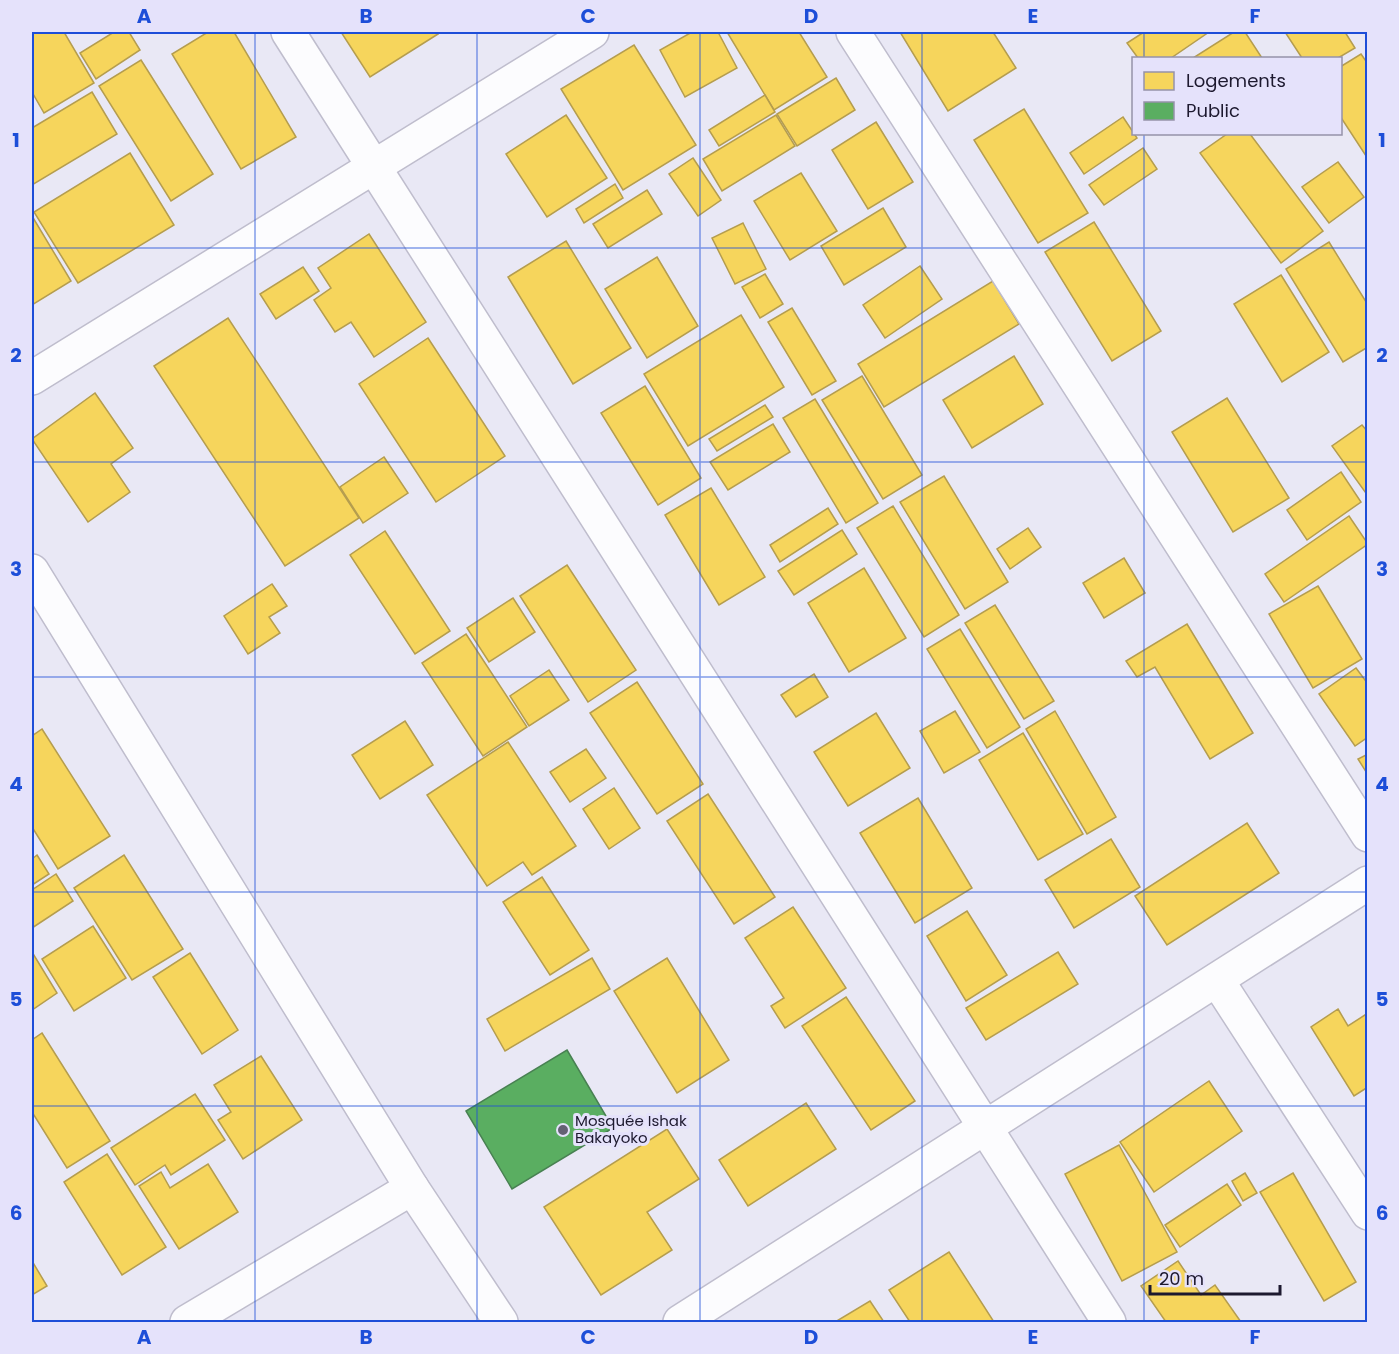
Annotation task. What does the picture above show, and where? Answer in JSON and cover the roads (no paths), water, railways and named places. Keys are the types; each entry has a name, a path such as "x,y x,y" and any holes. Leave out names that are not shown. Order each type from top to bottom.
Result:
{"street":[{"path":"288,32 1109,1323"},
{"path":"32,378 592,32"},
{"path":"853,32 1368,835"},
{"path":"32,571 412,1188 501,1323"},
{"path":"680,1323 1368,883"},
{"path":"1217,980 1368,1213"},
{"path":"187,1323 412,1188"}],"place":[{"name":"Mosquée Ishak Bakayoko","path":"563,1130"}]}
